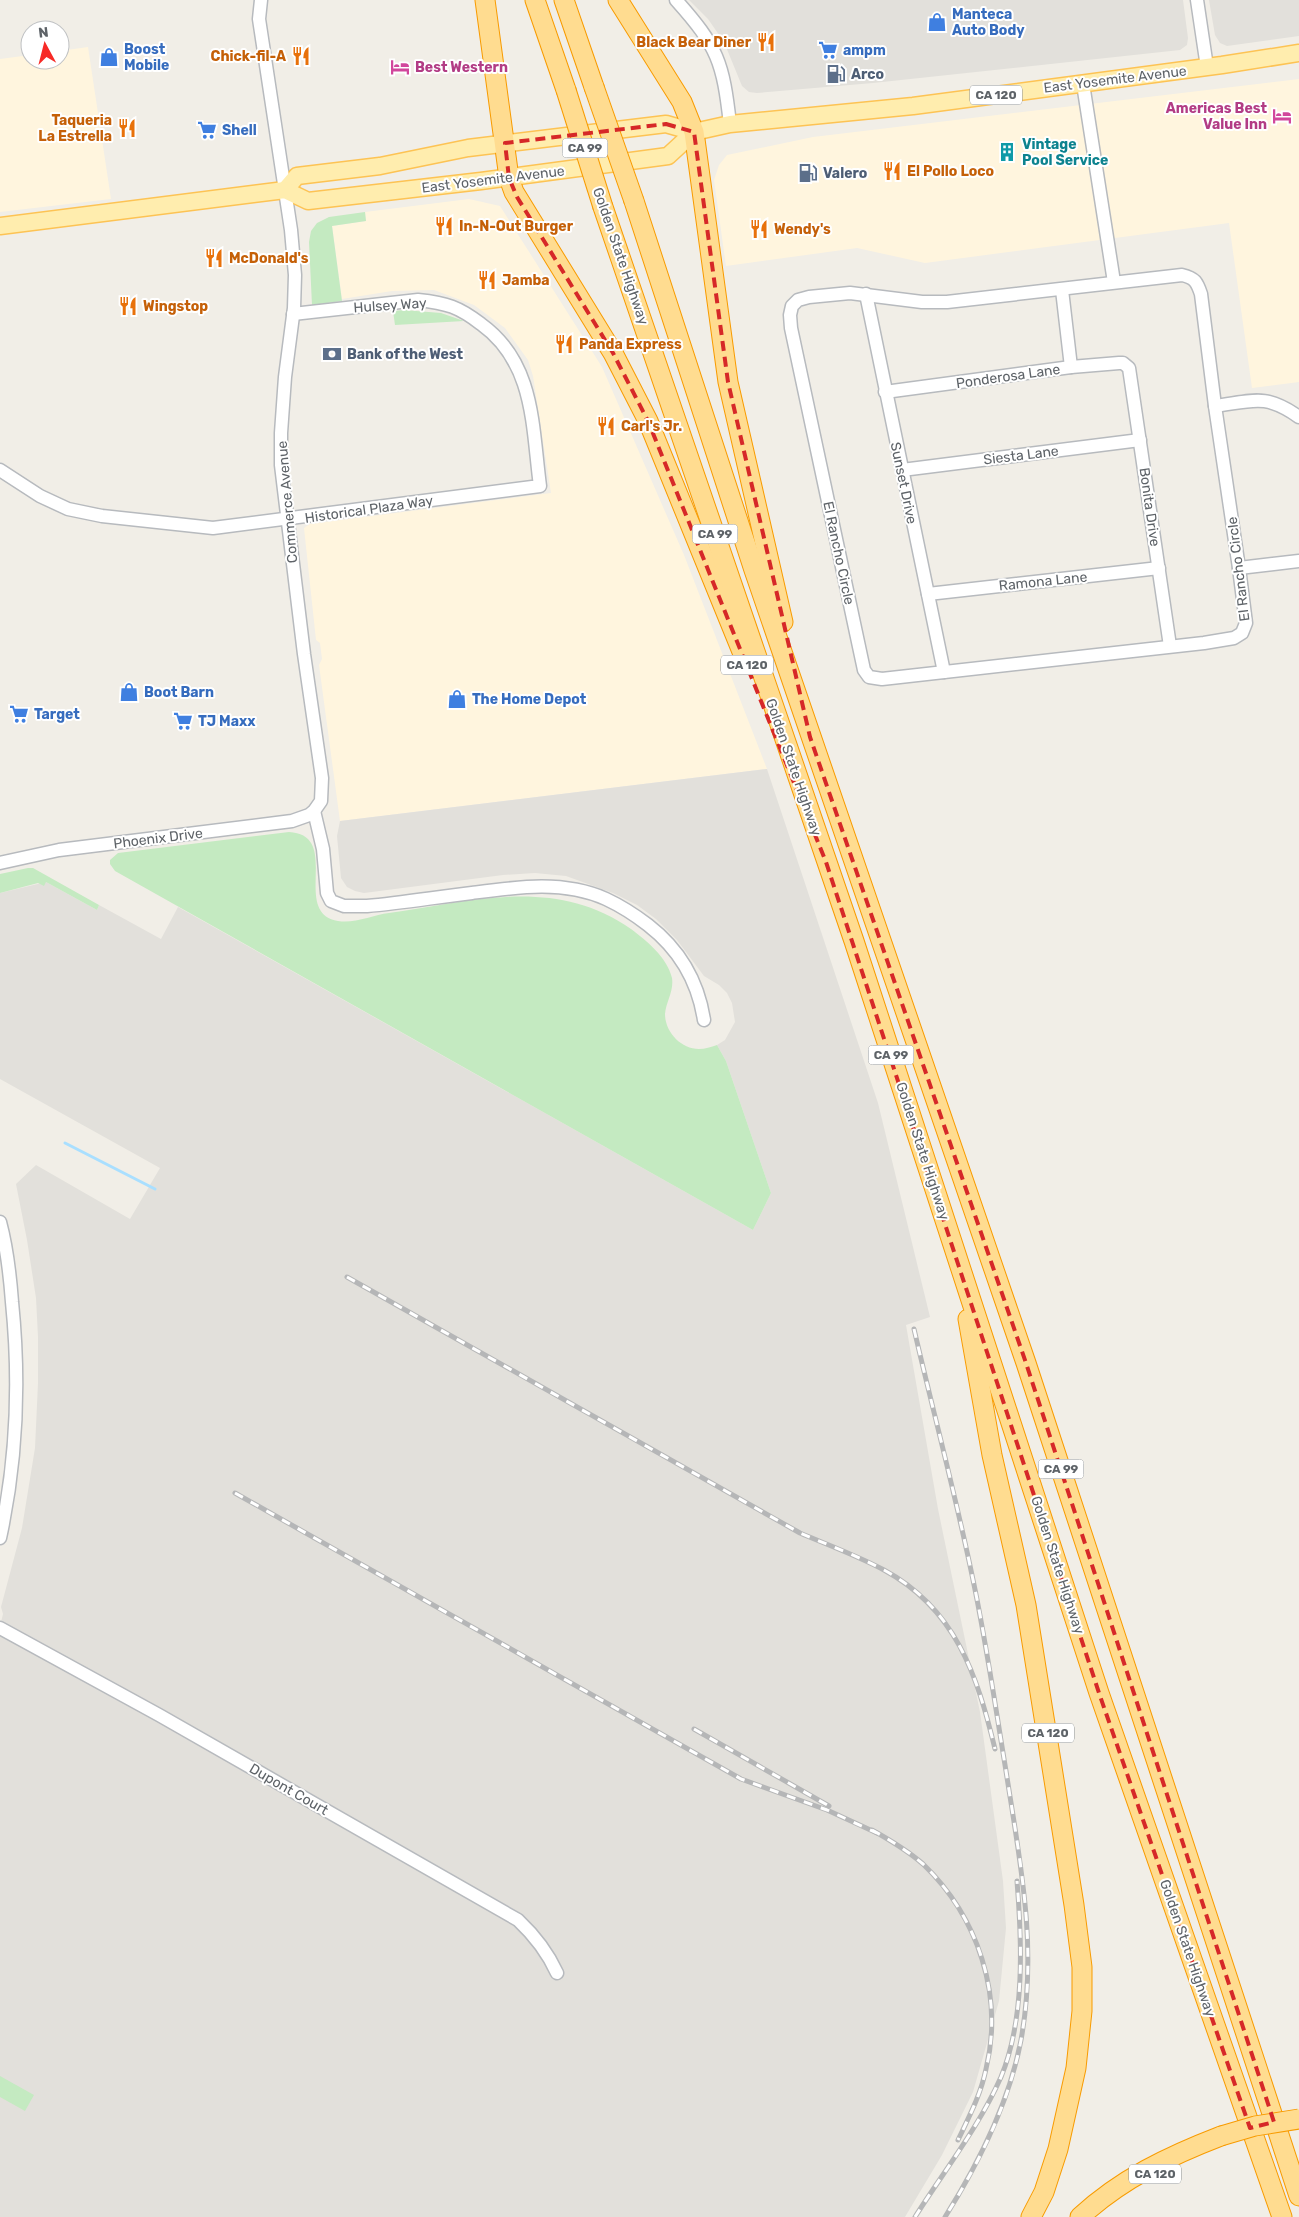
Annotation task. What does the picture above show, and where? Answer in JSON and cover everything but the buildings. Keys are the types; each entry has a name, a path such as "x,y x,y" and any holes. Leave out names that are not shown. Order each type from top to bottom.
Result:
{"highway":[{"path":"485,0 505,143"},
{"name":"Golden State Highway","path":"535,0 956,1248 1099,1693 1282,2217"},
{"name":"Golden State Highway","path":"564,0 634,202 810,737 1026,1362 1213,1928 1299,2196"},
{"path":"618,0 682,102 694,132"},
{"name":"CA 120","path":"694,132 728,382 810,737"},
{"name":"CA 120","path":"505,143 509,178 517,197 613,353 648,421 826,862"},
{"name":"CA 120","path":"956,1248 992,1455 1026,1605 1074,1904 1082,1967 1082,2011 1076,2068 1058,2149 1044,2192 1031,2217"},
{"path":"1080,2217 1120,2185 1167,2158 1223,2140 1254,2126 1299,2119"},
{"name":"CA 120","path":"1094,2217 1130,2189 1223,2140 1299,2127"},
{"path":"1280,2139 1299,2169"}],"main road":[{"name":"East Yosemite Avenue","path":"694,132 668,156 509,178 308,201 285,190 297,176 380,166 468,148 505,143 666,124 694,132 730,124 887,109 1083,84 1299,53"},
{"path":"0,226 285,190"}],"street":[{"name":"Commerce Avenue","path":"261,0 259,19 291,230 294,275 293,314 285,377 280,446 304,654 322,778 321,801 314,811"},
{"path":"676,0 704,33 719,61 724,77 730,124"},
{"path":"1197,0 1207,67"},
{"path":"1083,84 1114,282"},
{"name":"El Rancho Circle","path":"1182,275 1197,281 1239,568 1246,623 1242,633 1234,638 1170,646 882,679 869,677 864,670 791,328 790,316 792,306 798,300 850,293 922,302 947,302 1062,290 1182,275"},
{"path":"1062,290 1071,367"},
{"name":"Sunset Drive","path":"866,294 944,672"},
{"name":"Hulsey Way","path":"293,314 418,300 434,302 462,310 498,336 515,359 526,386 540,486"},
{"name":"Ponderosa Lane","path":"885,392 1071,367 1123,363 1129,368"},
{"name":"Bonita Drive","path":"1129,368 1170,646"},
{"path":"1215,406 1261,400 1272,401 1299,417"},
{"name":"Siesta Lane","path":"902,470 1140,440"},
{"name":"Historical Plaza Way","path":"0,470 40,496 68,509 102,516 213,528 540,486"},
{"path":"1239,568 1299,561"},
{"name":"Ramona Lane","path":"928,594 1159,568"},
{"path":"314,811 323,849 327,893 332,901 344,906 367,906 521,886 569,888 605,898 630,911 655,930 678,955 687,968 701,1000 704,1020"},
{"name":"Phoenix Drive","path":"0,863 20,857 59,850 292,821 309,815 314,811"},
{"path":"0,1222 9,1272 16,1343 18,1395 13,1461 0,1538"},
{"name":"Dupont Court","path":"0,1628 159,1715 518,1920 534,1935 548,1953 557,1973"}],"highlighted area":[{"path":"666,124 694,132 728,382 810,737 1026,1363 1274,2122 1250,2128 1099,1693 826,862 648,421 613,353 517,197 509,178 505,143"}],"shaded area":[{"path":"689,0 1183,0 1188,38 1187,45 1180,50 873,83 757,93 749,92 742,86 724,42 708,19"},
{"path":"1209,0 1299,0 1299,36 1227,46 1220,43 1215,35"},
{"path":"88,47 111,199 0,212 0,59 20,56 20,70 70,70 70,50"},
{"path":"1299,79 1299,382 1252,388 1229,223 925,263 857,248 726,266 714,180 719,165 727,155 813,137"},
{"path":"469,199 500,206 602,367 684,555 767,769 340,821 319,665 322,659 320,643 316,640 304,528 310,524 551,493 533,376 528,360 505,328 474,305 434,290 392,291 342,299 332,226 366,221 365,212"},
{"path":"767,769 878,1103 930,1317 906,1325 938,1509 980,1712 1003,1881 1006,1928 999,2001 973,2092 942,2155 905,2217 0,2217 0,1626 3,1614 1,1607 22,1528 35,1448 38,1383 36,1298 16,1184 36,1165 130,1219 160,1168 0,1079 0,893 46,882 97,910 99,905 161,939 178,907 753,1230 771,1193 726,1061 717,1045 725,1040 735,1022 732,1003 727,993 719,985 704,976 677,940 656,919 637,905 613,893 566,876 535,873 503,875 364,893 355,891 347,887 341,878 337,836 340,821"}],"green space":[{"path":"365,212 366,221 332,226 342,301 312,305 309,242 311,231 317,223 329,217"},
{"path":"393,311 441,313 464,321 395,325"},
{"path":"289,832 305,836 313,846 316,859 318,904 324,915 338,921 344,922 383,914 483,899 543,897 573,902 602,913 631,929 656,950 666,963 672,978 672,987 665,1014 671,1033 680,1043 692,1048 704,1049 717,1045 726,1061 771,1193 753,1230 115,871 110,864 110,860 118,853"},
{"path":"33,868 99,905 97,910 46,882 44,886 38,883 0,893 0,874"},
{"path":"0,2076 34,2095 25,2111 0,2097"}],"waterway":[{"path":"65,1143 155,1189"}],"railway":[{"path":"347,1277 800,1533 874,1565 909,1586 929,1604 946,1624 960,1646 980,1695 995,1749"},
{"path":"914,1329 982,1624 1017,1838 1027,1938 1028,1972 1026,2005 1016,2064 1001,2110 981,2154 945,2217"},
{"path":"235,1493 741,1779 827,1810 877,1833"},
{"path":"694,1729 829,1806"},
{"path":"872,1830 917,1859 942,1885 959,1908 972,1933 982,1959 991,2013 991,2041 981,2087 958,2140"},
{"path":"915,2217 982,2114 1001,2077 1009,2054 1018,2006 1020,1980 1020,1930 1017,1881"}],"place":[{"name":"Manteca Auto Body","path":"937,22"},
{"name":"Black Bear Diner","path":"766,42"},
{"name":"ampm","path":"828,50"},
{"name":"Chick-fil-A","path":"301,56"},
{"name":"Boost Mobile","path":"109,57"},
{"name":"Best Western","path":"400,67"},
{"name":"Arco","path":"836,74"},
{"name":"Americas Best Value Inn","path":"1282,116"},
{"name":"Taqueria La Estrella","path":"127,128"},
{"name":"Shell","path":"207,130"},
{"name":"Vintage Pool Service","path":"1007,152"},
{"name":"El Pollo Loco","path":"892,171"},
{"name":"Valero","path":"808,173"},
{"name":"In-N-Out Burger","path":"444,226"},
{"name":"Wendy's","path":"759,229"},
{"name":"McDonald's","path":"214,258"},
{"name":"Jamba","path":"487,280"},
{"name":"Wingstop","path":"128,306"},
{"name":"Panda Express","path":"564,344"},
{"name":"Bank of the West","path":"332,354"},
{"name":"Carl's Jr.","path":"606,426"},
{"name":"Boot Barn","path":"129,692"},
{"name":"The Home Depot","path":"457,699"},
{"name":"Target","path":"19,714"},
{"name":"TJ Maxx","path":"183,721"}]}
